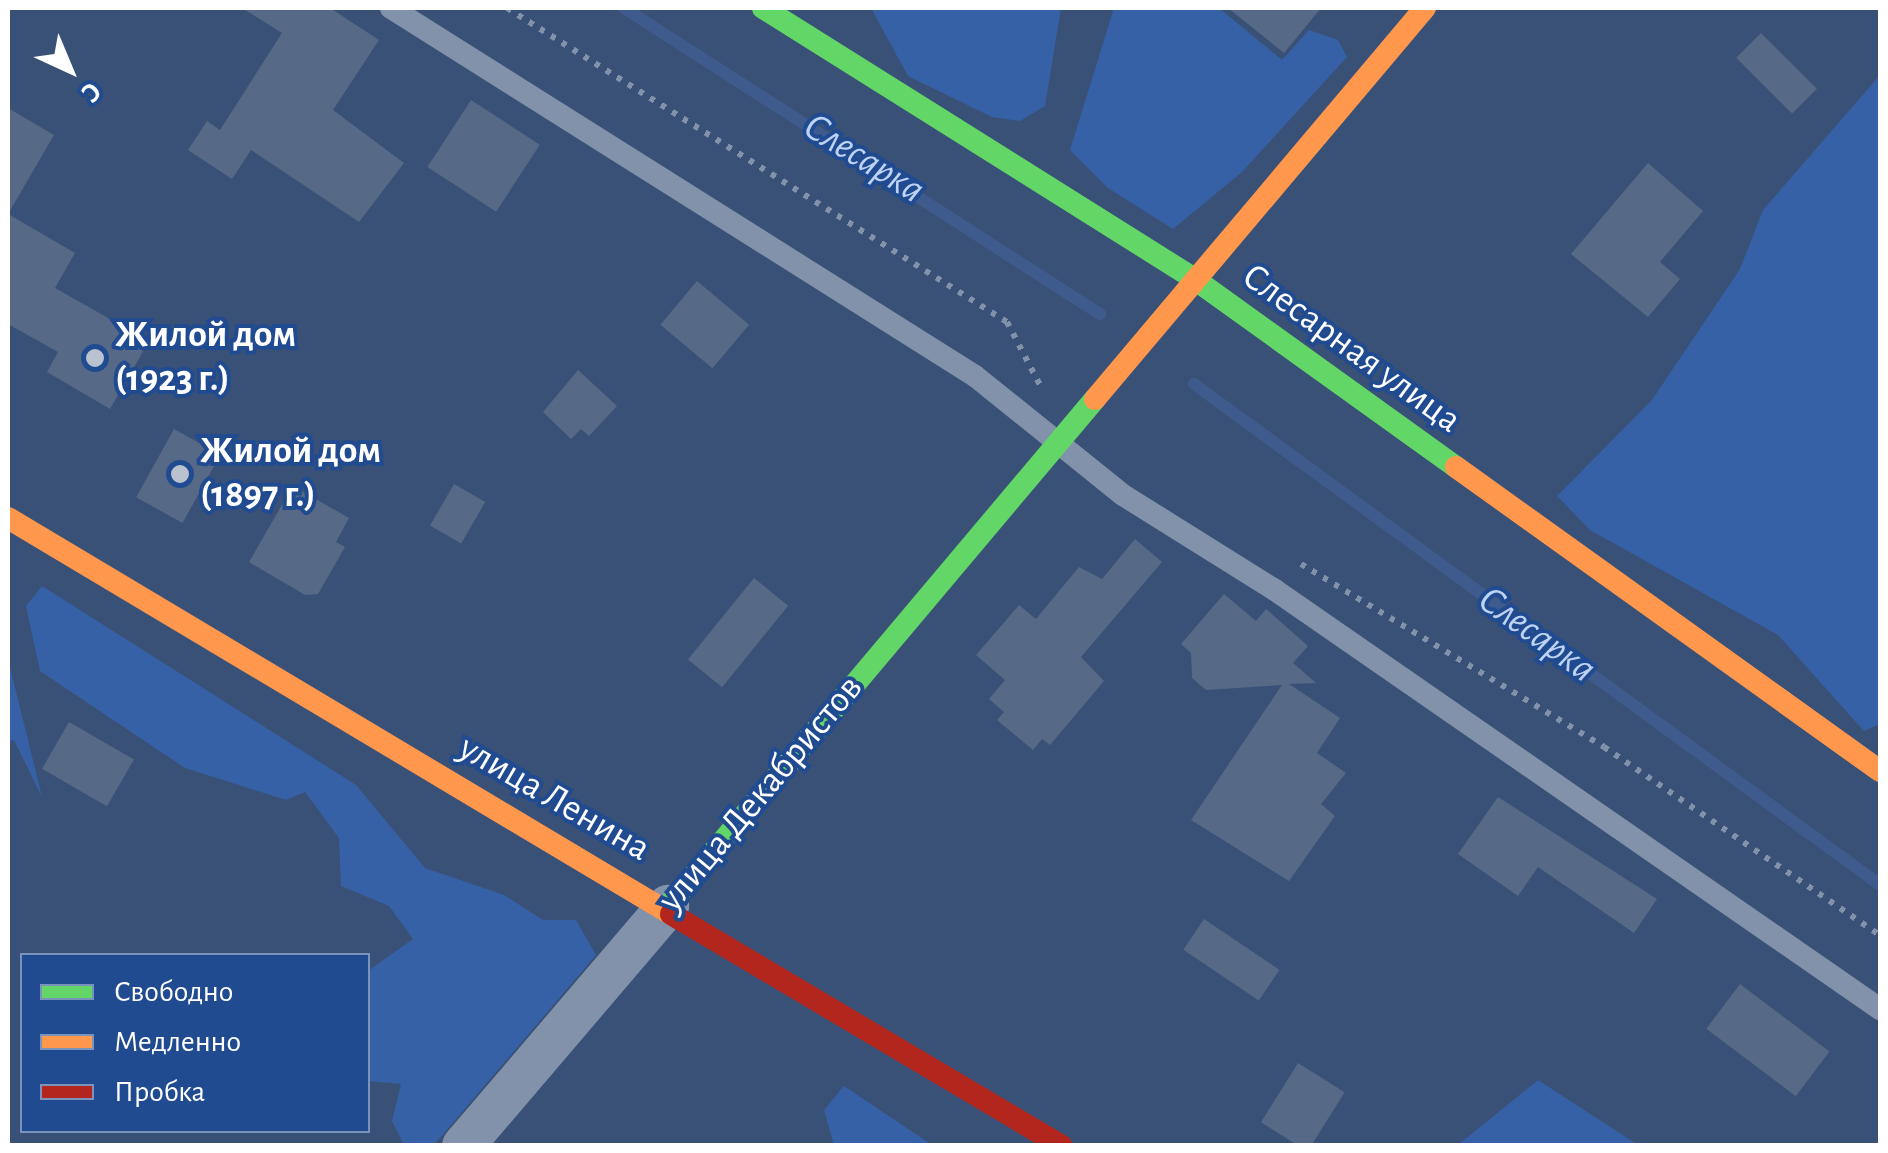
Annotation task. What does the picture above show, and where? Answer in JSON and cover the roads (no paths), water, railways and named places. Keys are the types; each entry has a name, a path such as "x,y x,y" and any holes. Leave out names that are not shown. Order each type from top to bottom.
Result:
{"street":[{"name":"Слесарная улица","path":"763,8 1193,278 1880,771"},
{"path":"1193,278 1425,8"},
{"name":"улица Декабристов","path":"463,1146 1193,278"},
{"name":"улица Ленина","path":"8,518 668,906 1061,1146"}],"lane":[{"path":"391,8 975,376 1123,495 1275,590 1880,1009"}],"waterway":[{"name":"Слесарка","path":"624,8 1100,314"},
{"name":"Слесарка","path":"1194,384 1880,885"}],"place":[{"name":"Жилой дом (1923 г.)","path":"95,358"},
{"name":"Жилой дом (1897 г.)","path":"180,474"}]}
